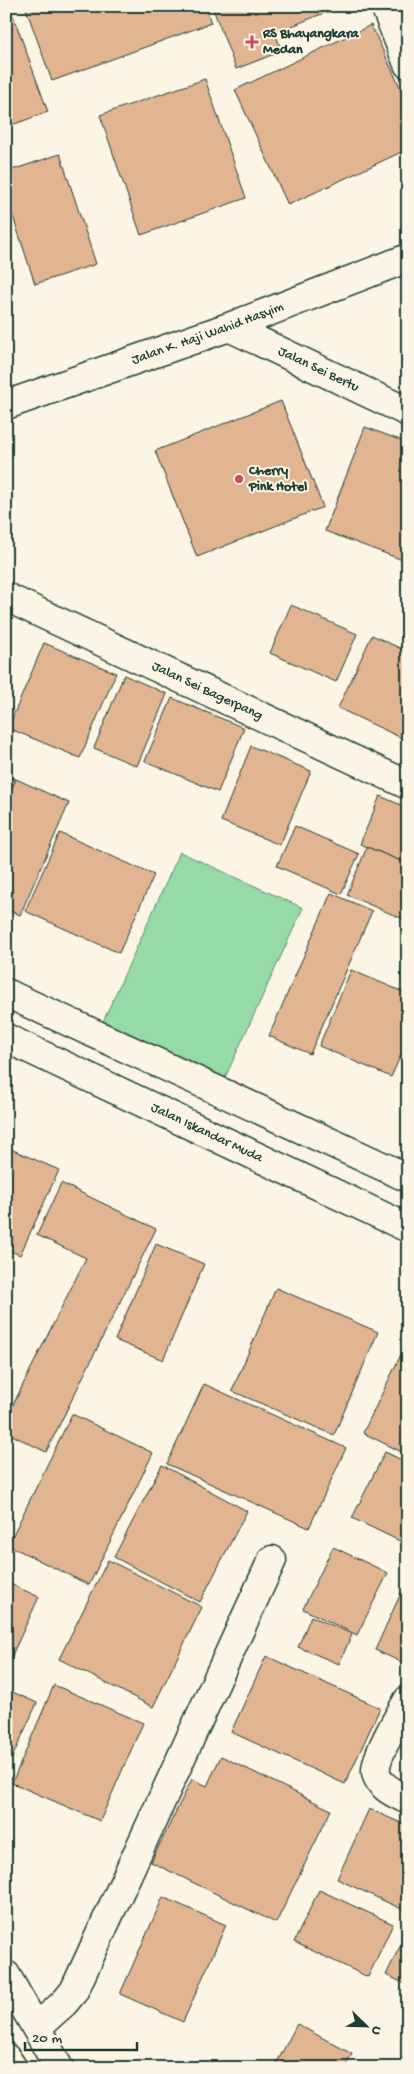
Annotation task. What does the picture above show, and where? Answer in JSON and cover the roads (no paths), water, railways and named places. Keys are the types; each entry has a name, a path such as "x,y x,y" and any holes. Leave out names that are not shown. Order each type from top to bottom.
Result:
{"street":[{"path":"385,6 408,64"},
{"name":"Jalan K. Haji Wahid Hasyim","path":"6,405 229,327 408,258"},
{"name":"Jalan Sei Bertu","path":"229,327 408,412"},
{"name":"Jalan Sei Bagerpang","path":"6,597 408,785"},
{"path":"6,993 408,1178"},
{"name":"Jalan Iskandar Muda","path":"6,1038 408,1228"},
{"path":"36,2028 64,2003 74,1991 272,1560"},
{"path":"408,1700 378,1759 376,1773 383,1785 408,1800"},
{"path":"6,1974 59,2068"},
{"path":"6,2058 13,2068"}],"place":[{"name":"RS Bhayangkara Medan","path":"252,42"},
{"name":"Cherry Pink Hotel","path":"239,479"}]}
